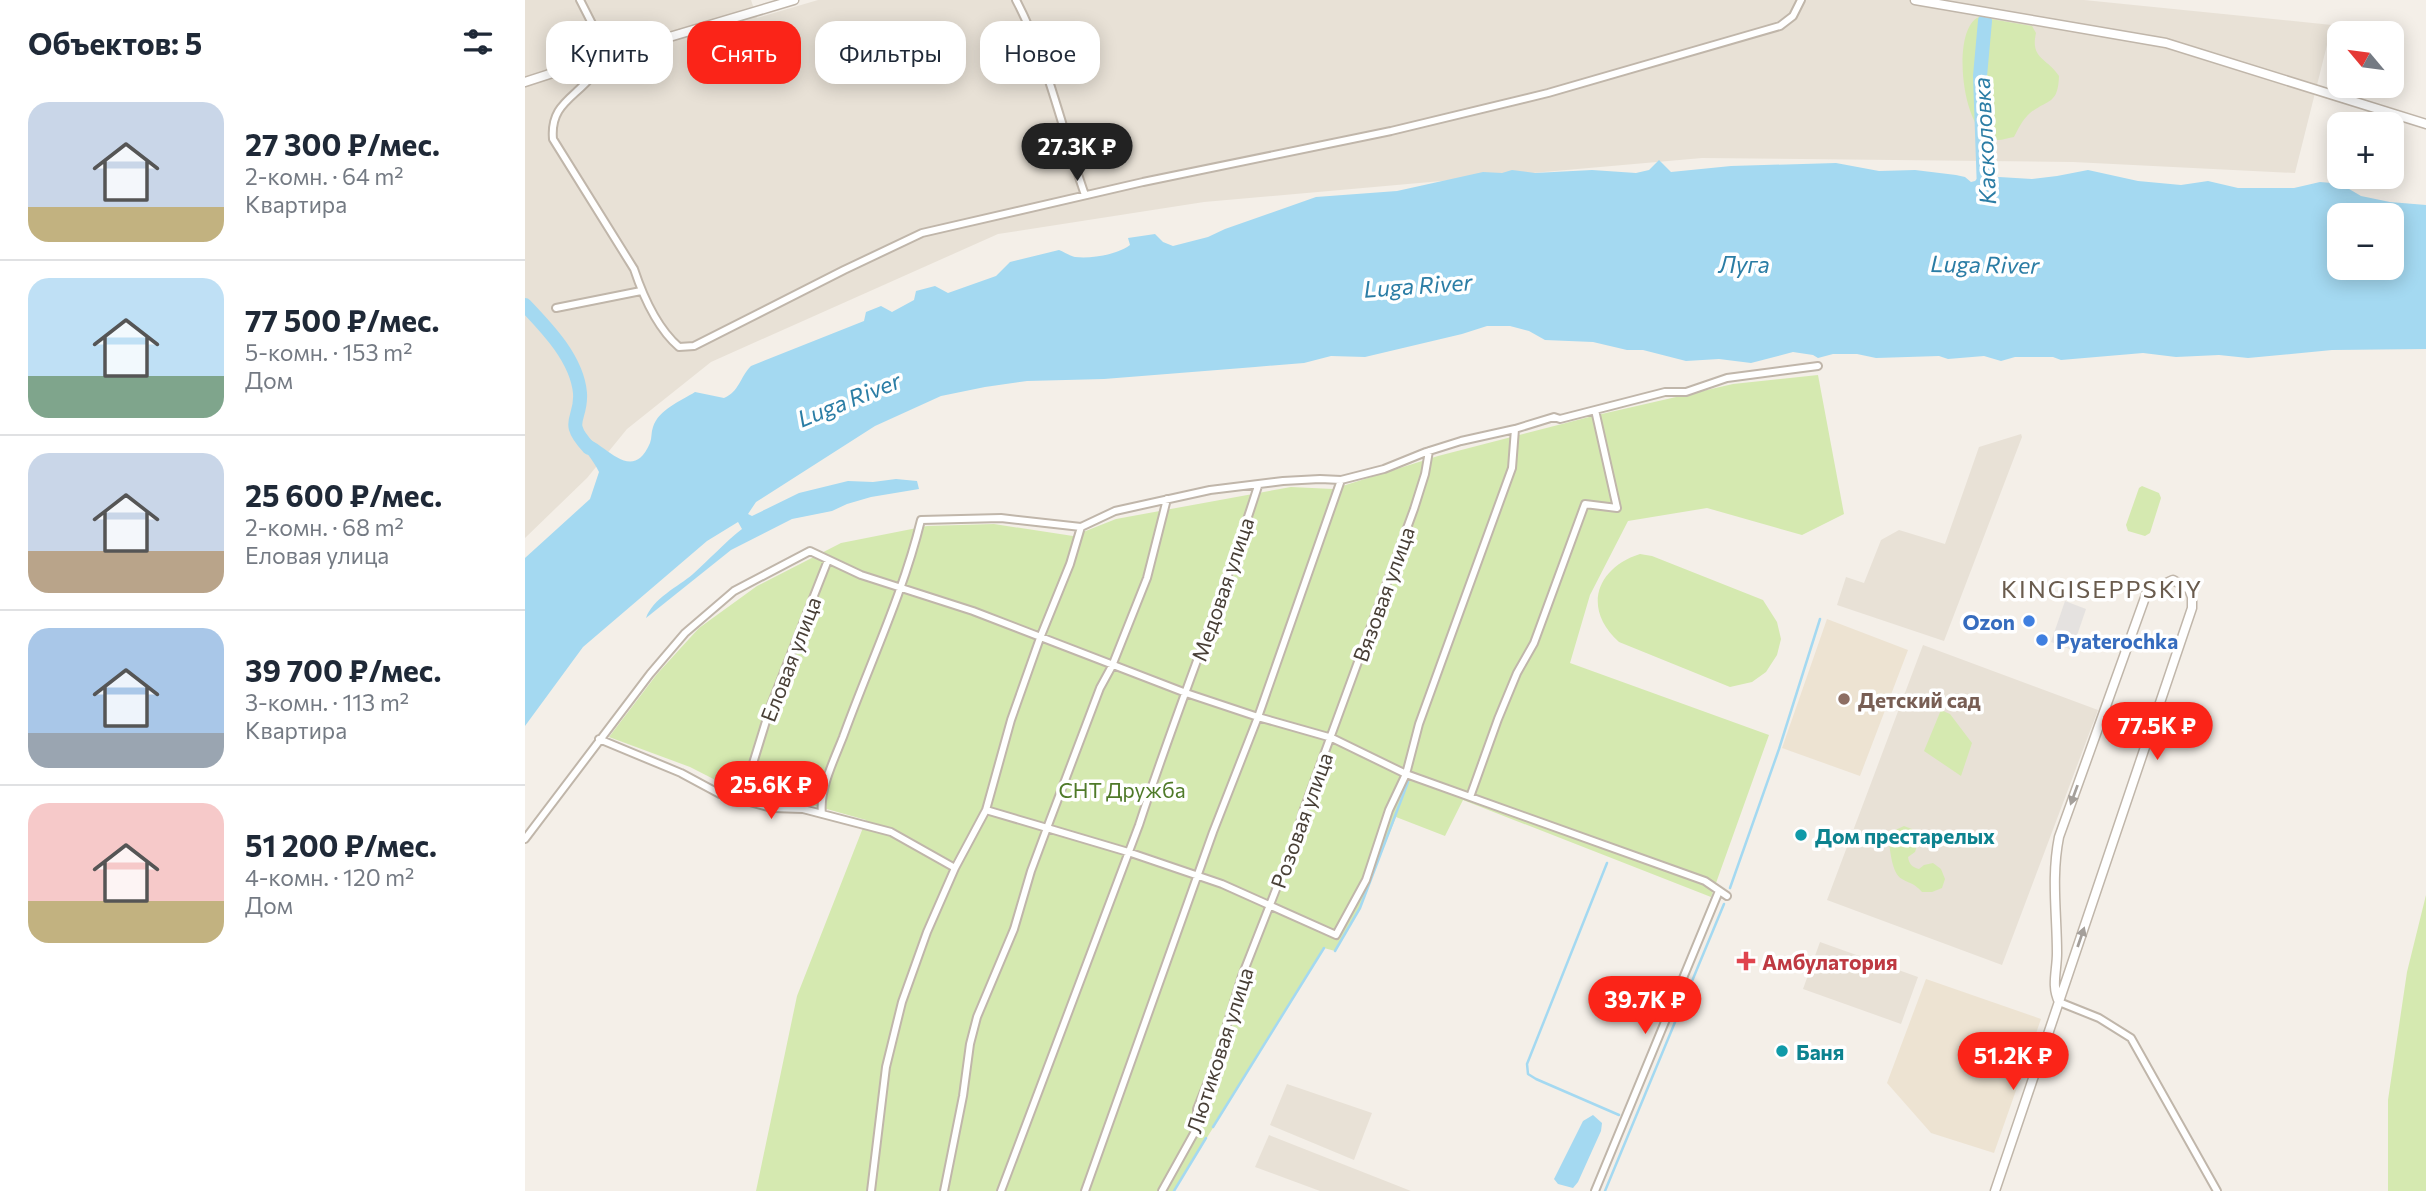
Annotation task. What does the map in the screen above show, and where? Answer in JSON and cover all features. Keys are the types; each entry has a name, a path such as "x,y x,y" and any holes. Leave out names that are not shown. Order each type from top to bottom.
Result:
{"street":[{"path":"580,0 589,21"},
{"path":"673,36 794,0"},
{"path":"1016,0 1029,26 1048,79 1085,195"},
{"path":"585,84 563,103 557,112 552,128 553,139 634,269 641,291 669,339 679,347 694,346 922,233 1085,195 1391,131 1548,93 1780,26 1793,16 1801,0"},
{"path":"1915,0 2166,43 2426,124"},
{"path":"525,82 546,75"},
{"path":"556,308 641,291"},
{"path":"822,814 821,803 837,754 900,587 921,520 1001,518 1081,527 1115,511 1210,490 1320,479 1341,480 1384,469 1429,451 1554,418 1560,419 1665,392 1686,392 1727,378 1818,366"},
{"path":"1470,797 1517,673 1534,643 1585,503 1617,508 1595,410"},
{"path":"986,810 1197,875 1336,935 1366,880 1389,810 1406,774 1419,724 1513,468 1515,429"},
{"name":"Вязовая улица","path":"1332,737 1414,509 1429,451"},
{"path":"1085,1191 1197,875 1258,718 1341,480"},
{"name":"Медовая улица","path":"1001,1191 1040,1092 1065,1017 1091,956 1237,553 1258,486"},
{"path":"944,1191 977,1017 1014,929 1031,871 1100,688 1112,666 1147,578 1167,499"},
{"path":"871,1191 886,1066 902,1002 927,932 955,868 986,810 1011,720 1040,638 1060,592 1081,527"},
{"path":"525,839 599,739 685,633 734,591 810,551 861,575 973,611 1186,693 1258,718 1332,737 1406,774 1705,881 1727,896"},
{"name":"Еловая улица","path":"742,799 767,718 828,561"},
{"path":"1995,1191 2059,1002 2192,608 2189,589 2173,580 2147,592 2059,838 2054,865 2057,957 2054,991 2059,1002 2099,1018 2131,1038 2217,1191"},
{"name":"Розовая улица","path":"1269,905 1332,737"},
{"path":"599,739 681,773 720,794 772,808 803,809 891,832 955,868"},
{"path":"1595,1191 1719,891"},
{"name":"Лютиковая улица","path":"1162,1191 1197,1128 1197,1109 1269,905"}],"shaded area":[{"path":"525,0 751,0 757,18 818,0 2084,0 2327,24 2327,45 2295,173 2073,162 1702,158 1204,202 998,234 711,362 627,429 587,478 525,538"},
{"path":"2021,434 1944,641 1837,605 1846,577 1864,583 1881,540 1899,530 1945,544 1979,447"},
{"path":"2065,601 2086,609 2072,650 2051,642"},
{"name":"Детский сад","path":"1827,619 1908,650 1860,776 1782,748"},
{"path":"1923,645 2098,710 2002,965 1827,900"},
{"path":"1820,942 1918,977 1901,1024 1803,989"},
{"path":"1926,979 2041,1019 1994,1153 1931,1133 1887,1083"},
{"path":"1287,1084 1372,1113 1354,1160 1270,1125"},
{"path":"1269,1135 1411,1191 1320,1191 1255,1167"}],"green space":[{"path":"1979,17 2032,26 2036,33 2037,53 2059,76 2054,97 2027,115 2014,137 1995,140 1981,132 1967,99 1963,79 1965,39 1970,25"},
{"name":"СНТ Дружба","path":"1818,375 1844,514 1802,535 1707,508 1628,521 1590,595 1570,663 1769,735 1711,897 1463,800 1445,836 1396,817 1360,907 1335,951 1324,948 1174,1191 756,1191 797,996 866,820 816,806 773,801 739,792 690,767 609,737 657,674 699,628 757,586 841,543 927,526 994,524 1073,536 1116,519 1291,487 1333,489 1438,456 1593,416 1733,384"},
{"path":"2142,486 2159,493 2161,498 2150,533 2145,536 2128,531 2126,525"},
{"path":"1640,554 1652,556 1763,600 1777,622 1781,639 1777,655 1766,672 1752,682 1730,687 1619,642 1600,616 1599,591 1604,579 1613,569"},
{"path":"1941,710 1950,714 1972,743 1961,776 1924,751"},
{"path":"1904,826 1912,829 1919,840 1915,852 1908,857 1910,863 1919,869 1933,863 1941,869 1945,879 1942,888 1922,892 1898,876 1888,839 1893,831"},
{"path":"2426,895 2426,1191 2388,1191 2388,1100 2407,972"}],"water":[{"name":"Луга","path":"1659,160 1671,172 1731,166 1836,163 1879,171 1915,170 1956,175 1971,182 1983,172 1992,179 2032,179 2088,170 2138,181 2181,185 2208,181 2238,188 2294,188 2327,183 2327,189 2349,189 2361,196 2402,203 2327,203 2327,280 2404,280 2404,203 2426,205 2426,349 2332,350 2248,358 2219,355 2176,357 2143,353 2061,360 2053,357 2015,357 2001,361 1984,356 1948,359 1939,356 1876,358 1857,354 1833,354 1818,358 1793,352 1751,363 1719,359 1686,361 1643,350 1627,350 1593,342 1545,340 1529,331 1510,326 1487,326 1365,357 1331,356 1304,363 1104,379 1027,381 985,387 941,396 875,426 756,502 748,514 752,516 799,493 848,481 917,481 919,489 871,497 832,511 792,519 731,550 646,618 660,599 693,574 742,529 738,522 707,541 583,647 525,726 525,558 590,499 599,472 577,436 596,443 625,461 634,461 642,456 650,443 653,427 660,415 695,392 724,398 733,392 751,366 864,321 866,312 881,306 892,312 914,300 916,291 935,286 948,293 996,276 1010,262 1059,250 1075,257 1103,256 1130,245 1128,238 1155,234 1163,242 1173,246 1208,237 1316,197 1397,191 1483,172 1592,170 1636,173 1649,170"},
{"path":"1593,1115 1602,1123 1601,1131 1578,1182 1573,1188 1558,1184 1554,1179 1583,1121"}],"waterway":[{"name":"Касколовка","path":"1984,190 1980,76 1985,21"},
{"path":"525,305 560,345 573,368 580,393 575,426 589,448"},
{"path":"1730,888 1779,749 1820,619"},
{"path":"1335,951 1360,908 1408,782"},
{"path":"1607,863 1527,1064 1528,1074 1536,1079 1619,1115"},
{"path":"1605,1191 1724,904"},
{"path":"1213,1127 1324,948"},
{"path":"1174,1191 1206,1138"}],"place":[{"name":"Ozon","path":"2029,621"},
{"name":"Pyaterochka","path":"2042,640"},
{"name":"Детский сад","path":"1844,699"},
{"name":"Дом престарелых","path":"1801,835"},
{"name":"Амбулатория","path":"1746,961"},
{"name":"Баня","path":"1782,1051"}],"district":[{"name":"KINGISEPPSKIY","path":"2102,588"}],"water label":[{"name":"Luga River","path":"1985,264"},
{"name":"Luga River","path":"1418,285"},
{"name":"Luga River","path":"849,399"}]}
